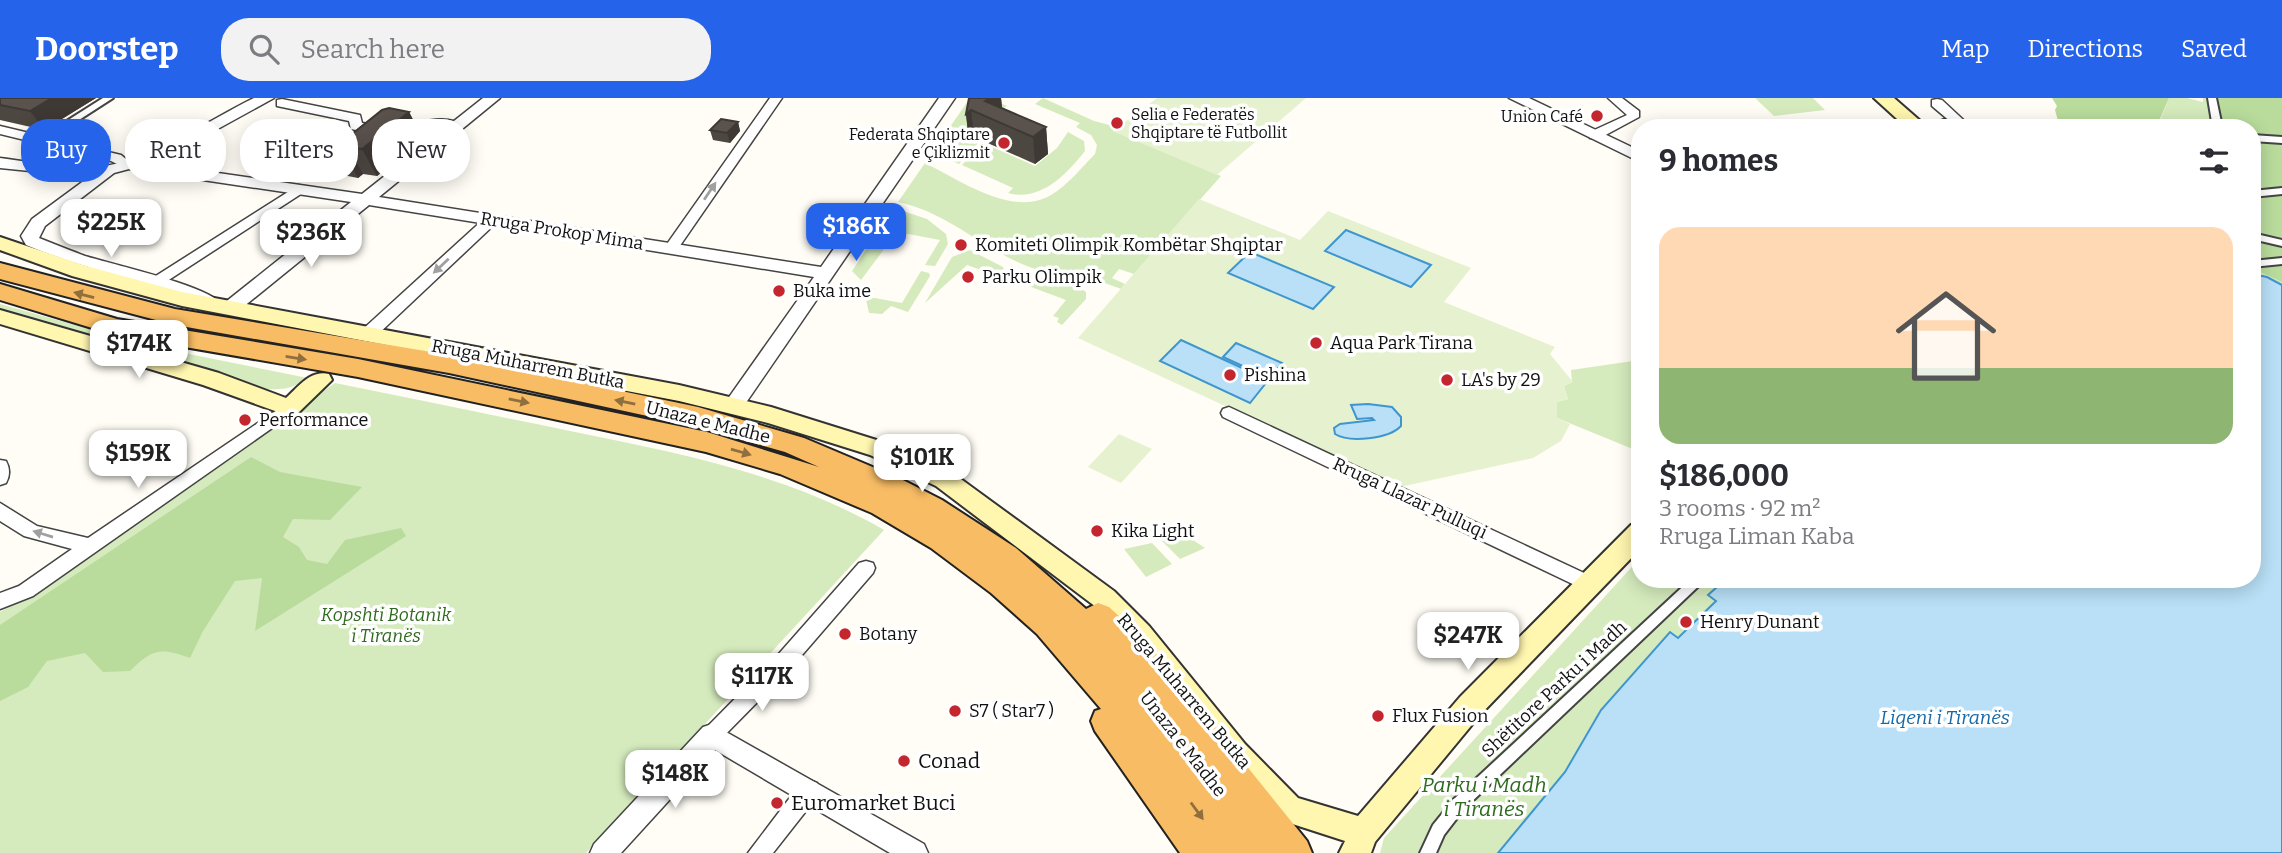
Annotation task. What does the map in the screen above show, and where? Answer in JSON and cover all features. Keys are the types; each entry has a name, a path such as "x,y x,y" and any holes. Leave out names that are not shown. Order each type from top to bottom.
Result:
{"highway":[{"name":"Unaza e Madhe","path":"7,259 175,317 385,352 749,430 849,478 882,505 941,540 1002,584 1048,625 1123,710 1228,853"},
{"name":"Unaza e Madhe","path":"0,292 115,327 358,368 707,442 790,467 849,478 912,497 1006,556 1056,599 1122,667 1267,853"},
{"path":"1201,853 1115,732 1053,655 1010,612 939,554 846,497 849,478 881,472 937,503 1030,562 1085,604 1135,650 1294,853"}],"main road":[{"path":"1883,98 1915,119"},
{"name":"Rruga Muharrem Butka","path":"7,259 365,337 734,405 859,442 945,480 1105,599 1139,634 1277,800 1288,809 1360,842"},
{"path":"0,317 211,379 289,408 321,380"},
{"path":"1360,842 1470,706 1631,541"}],"street":[{"path":"75,119 109,98"},
{"path":"224,119 266,98"},
{"path":"466,119 492,98"},
{"path":"672,247 776,98"},
{"path":"734,405 947,98"},
{"path":"1517,98 1631,153"},
{"path":"1595,135 1633,117 1634,114 1614,98"},
{"path":"2212,98 2216,119"},
{"path":"1929,119 1937,100 1955,119"},
{"path":"282,103 355,118 356,126 372,129"},
{"path":"0,130 88,150 116,158 125,164"},
{"path":"2261,139 2282,141"},
{"name":"Rruga Prokop Mima","path":"0,163 21,165"},
{"name":"Rruga Prokop Mima","path":"111,169 125,164"},
{"name":"Rruga Prokop Mima","path":"226,179 825,273"},
{"path":"92,182 38,223 30,236 32,241 45,248 156,282 221,306 388,182"},
{"path":"156,282 299,189"},
{"path":"2261,193 2282,191"},
{"path":"365,337 491,220"},
{"path":"2261,238 2282,243"},
{"path":"2261,263 2282,261"},
{"path":"0,601 26,591 289,408"},
{"name":"Rruga Llazar Pulluqi","path":"1229,413 1590,584"},
{"path":"0,466 0,478"},
{"path":"0,510 10,520 41,535 92,546"},
{"path":"603,853 783,663 866,568"},
{"name":"Shëtitore Parku i Madh","path":"1428,853 1438,830 1459,804 1690,588"},
{"path":"712,735 915,853"},
{"path":"759,853 809,790"}],"green space":[{"path":"970,98 989,98 1007,106 996,113 974,104 967,136 980,141 959,164 940,155 934,159 929,157"},
{"path":"1043,98 1094,121 1113,126 1113,131 1221,176 1134,274 1119,269 1112,278 1125,284 1121,289 1095,280 1027,266 932,214 898,202 925,163 970,187 1003,199 1036,201 1057,191 1095,154 1097,145 1091,135 1076,127 1080,123 1035,104"},
{"path":"1157,98 1306,98 1217,175 1113,131"},
{"path":"1755,98 1813,98 1825,110 1774,116"},
{"path":"2052,98 2169,98 2160,119 2058,119 2055,110 2057,106"},
{"path":"2169,98 2187,98 2203,102 2203,98 2282,98 2282,285 2261,276 2261,119 2161,119"},
{"path":"2216,98 2282,98 2282,282 2261,272 2261,119 2222,119"},
{"path":"1068,132 1084,141 1085,151 1061,177 1031,194 1008,193 1013,188 962,165 983,143 1035,166 1057,148"},
{"name":"Aqua Park Tirana","path":"1199,199 1300,240 1328,211 1471,268 1444,302 1555,347 1550,354 1573,382 1564,386 1568,399 1557,402 1557,418 1570,424 1561,441 1533,458 1400,487 1078,338"},
{"path":"893,209 898,220 897,232 861,280 852,271"},
{"path":"900,210 927,219 946,234 948,244 935,266 925,265 940,240 903,233"},
{"path":"970,250 1003,267 1007,279 967,265 925,303 952,257"},
{"path":"921,271 929,273 930,276 908,312 891,306 882,314 869,313 863,286 874,288 869,297 902,303"},
{"path":"1035,281 1075,285 1086,292 1086,299 1062,325 1057,322 1059,318 1053,316 1066,300 1026,285"},
{"path":"0,304 154,347 308,378 289,388 267,389 0,309"},
{"path":"1631,361 1631,448 1557,418 1557,402 1568,399 1564,386 1572,382 1571,370"},
{"name":"Kopshti Botanik i Tiranës","path":"335,383 692,457 810,494 884,530 586,853 0,853 0,612 47,584"},
{"path":"1119,434 1152,449 1121,483 1088,467"},
{"path":"251,457 280,472 362,487 330,520 293,519 283,537 299,547 307,560 327,564 345,540 401,528 406,536 255,631 262,578 235,581 203,631 190,658 171,652 157,652 144,658 130,671 103,672 85,653 47,661 28,687 0,701 0,625"},
{"path":"1181,532 1205,548 1180,559 1161,540"},
{"path":"1152,543 1172,564 1146,577 1124,549"},
{"name":"Parku i Madh i Tiranës","path":"1631,568 1631,588 1716,588 1708,595 1717,601 1678,638 1670,633 1601,710 1565,772 1498,853 1380,853 1384,838"}],"water":[{"path":"1346,230 1431,265 1411,287 1325,251"},
{"path":"1250,252 1334,287 1313,309 1228,273"},
{"name":"Liqeni i Tiranës","path":"2261,276 2282,285 2282,853 1498,853 1565,772 1601,710 1670,632 1678,638 1716,601 1708,595 1716,588 2261,588"},
{"name":"Pishina","path":"1181,340 1244,369 1245,367 1223,357 1236,343 1282,363 1250,403 1160,361"},
{"name":"Pishina","path":"1351,405 1392,407 1401,417 1401,426 1379,437 1359,439 1335,434 1334,428 1340,424 1374,420 1357,419"}],"building":[{"path":"0,98 52,98 30,111 0,105"},
{"path":"969,98 990,98 985,101 1046,127 1033,137 971,110 966,114"},
{"path":"389,108 409,112 400,119 372,119 372,141 362,149 358,148 358,129 382,110"},
{"path":"721,119 738,122 727,133 710,130"}],"place":[{"name":"Union Café","path":"1597,116"},
{"name":"Selia e Federatës Shqiptare të Futbollit","path":"1117,123"},
{"name":"Federata Shqiptare e Çiklizmit","path":"1004,143"},
{"name":"Komiteti Olimpik Kombëtar Shqiptar","path":"961,245"},
{"name":"Parku Olimpik","path":"968,277"},
{"name":"Buka ime","path":"779,291"},
{"name":"Aqua Park Tirana","path":"1316,343"},
{"name":"Pishina","path":"1230,375"},
{"name":"LA's by 29","path":"1447,380"},
{"name":"Performance","path":"245,420"},
{"name":"Kika Light","path":"1097,531"},
{"name":"Henry Dunant","path":"1686,622"},
{"name":"Botany","path":"845,634"},
{"name":"S7 ( Star7 )","path":"955,711"},
{"name":"Flux Fusion","path":"1378,716"},
{"name":"Conad","path":"904,761"},
{"name":"Euromarket Buci","path":"777,803"}]}
